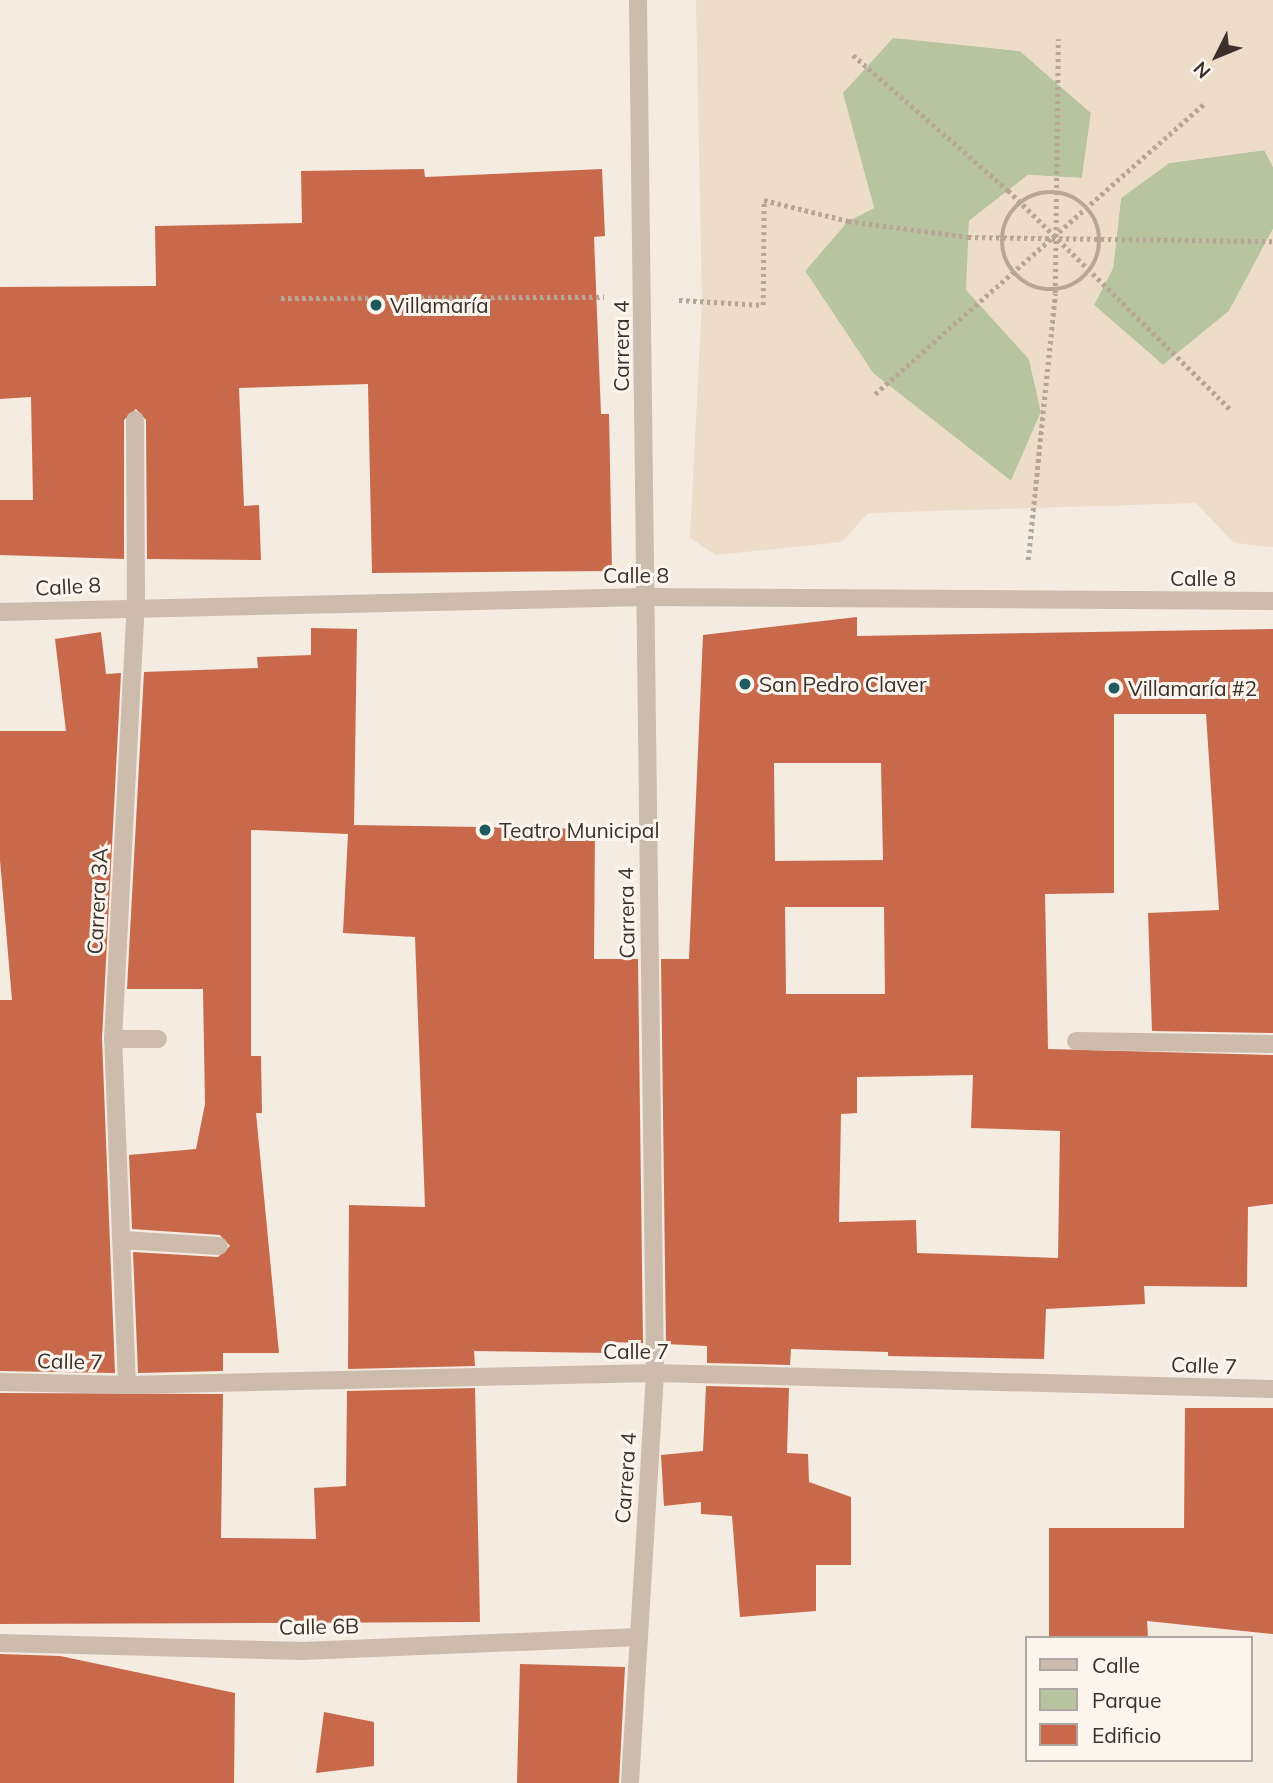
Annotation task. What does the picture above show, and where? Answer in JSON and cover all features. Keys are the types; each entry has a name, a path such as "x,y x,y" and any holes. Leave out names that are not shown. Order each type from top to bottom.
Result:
{"street":[{"name":"Carrera 4","path":"630,1783 655,1373 638,0"},
{"name":"Carrera 3A","path":"127,1385 113,1039 136,605 135,420"},
{"name":"Calle 8","path":"0,611 136,605 645,597 1273,601"},
{"path":"113,1039 158,1039"},
{"path":"1076,1041 1273,1044"},
{"path":"123,1240 219,1246"},
{"name":"Calle 7","path":"0,1382 127,1385 655,1373 1273,1389"},
{"name":"Calle 6B","path":"0,1643 303,1651 639,1637"}],"path":[{"path":"1026,600 1031,508 1055,293 1058,39"},
{"path":"853,55 1019,201 1090,276 1232,411"},
{"path":"875,394 1055,239 1205,103"},
{"path":"1055,189 1090,208 1104,239 1090,276 1055,293 1012,276 999,239 1019,201 1055,189"},
{"path":"281,298 643,298 763,305 764,200 848,221 999,239 1273,241"}],"green space":[{"path":"893,37 1020,51 1091,113 1082,178 1028,175 969,221 967,290 1029,359 1041,412 1011,481 873,373 805,271 848,221 874,208 842,93"},
{"path":"1265,150 1273,167 1273,229 1229,311 1163,365 1094,305 1113,268 1121,198 1169,163"}],"shaded area":[{"path":"696,0 1273,0 1273,167 1264,150 1169,163 1121,198 1113,268 1094,305 1163,365 1229,311 1273,229 1273,547 1234,543 1196,503 868,513 842,542 716,555 690,538 702,302","holes":["893,38 1020,51 1091,113 1082,178 1028,175 969,221 966,290 1029,359 1041,412 1011,481 873,373 805,271 848,221 874,208 843,93"]}],"building":[{"path":"424,169 425,177 602,169 605,236 594,237 601,414 609,414 612,571 372,573 368,384 239,388 244,506 259,505 261,560 147,559 146,420 136,409 124,420 124,559 0,555 0,500 33,500 31,397 0,399 0,287 156,286 155,226 302,223 301,171"},
{"path":"857,617 857,636 1273,629 1273,1033 1152,1031 1148,913 1219,910 1206,714 1114,714 1114,893 1045,894 1048,1049 1273,1055 1273,1204 1248,1207 1247,1287 1144,1286 1145,1304 1046,1309 1044,1359 888,1356 888,1352 791,1349 790,1365 707,1363 707,1346 666,1344 661,959 689,959 703,635","holes":["774,763 881,763 883,860 775,861","785,907 884,907 885,994 786,994","973,1075 971,1128 1060,1131 1058,1258 917,1253 916,1220 839,1222 841,1114 857,1113 857,1077"]},
{"path":"311,628 357,629 354,825 595,829 594,959 638,959 643,1343 609,1342 609,1353 474,1351 475,1366 348,1369 349,1205 425,1207 415,937 343,933 348,834 251,830 251,1056 261,1056 262,1113 256,1113 279,1353 223,1353 223,1371 138,1373 133,1252 218,1257 230,1246 220,1235 132,1229 129,1155 196,1149 205,1104 203,989 127,989 144,672 258,668 257,657 311,655"},
{"path":"101,632 106,674 121,673 102,1038 115,1373 0,1371 0,1000 12,1000 0,860 0,731 66,731 55,639"},
{"path":"706,1386 789,1388 787,1453 808,1454 809,1482 851,1497 851,1565 816,1565 816,1611 740,1617 732,1516 701,1514 701,1502 664,1506 661,1455 703,1451"},
{"path":"475,1388 480,1622 0,1624 0,1393 223,1394 221,1538 316,1539 314,1488 346,1486 347,1391"},
{"path":"1185,1408 1273,1408 1273,1634 1147,1621 1148,1636 1049,1636 1049,1528 1184,1528"},
{"path":"0,1654 60,1656 235,1693 234,1783 0,1783"},
{"path":"520,1664 625,1667 619,1783 517,1783"},
{"path":"324,1712 374,1722 374,1766 316,1773"}],"place":[{"name":"Villamaría","path":"376,305"},
{"name":"San Pedro Claver","path":"745,684"},
{"name":"Villamaría #2","path":"1114,688"},
{"name":"Teatro Municipal","path":"485,830"}]}
